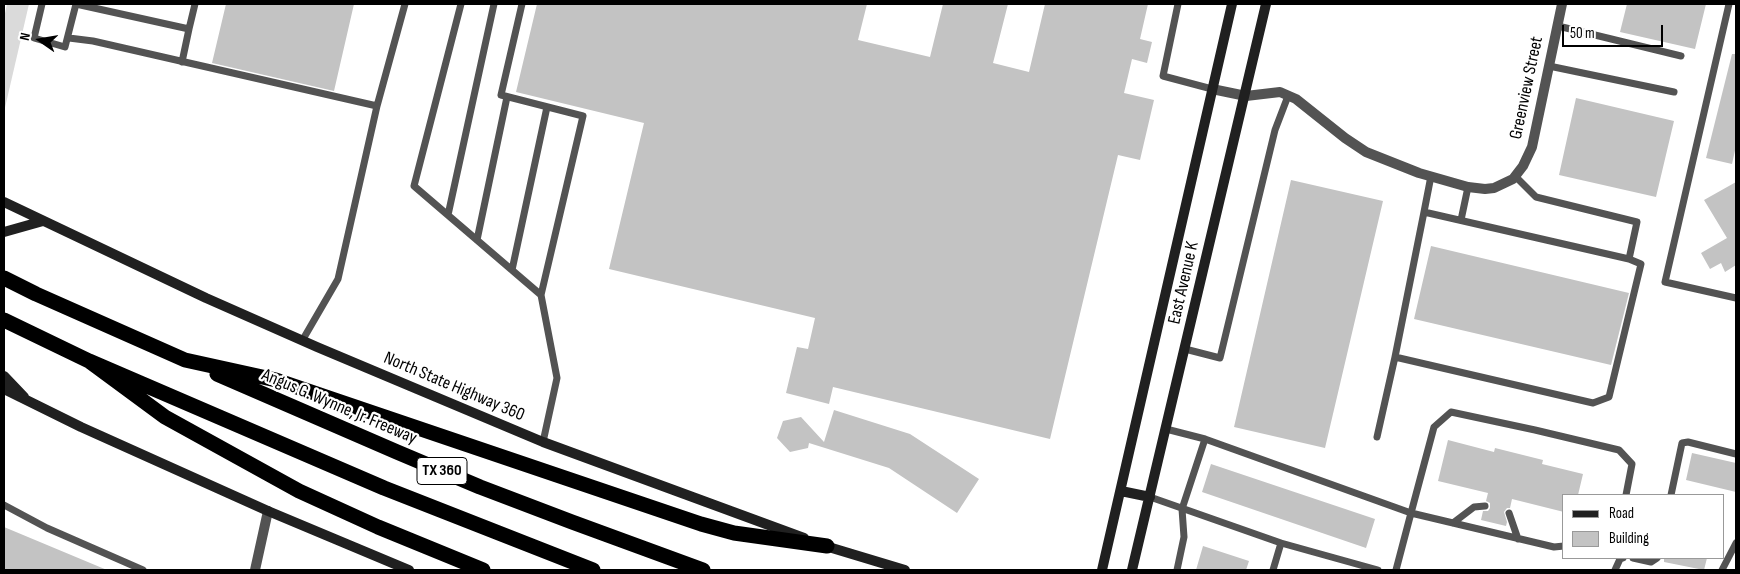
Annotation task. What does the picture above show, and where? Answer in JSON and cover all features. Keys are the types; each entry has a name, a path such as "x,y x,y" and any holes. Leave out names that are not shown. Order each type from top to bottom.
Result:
{"highway":[{"name":"TX 360","path":"4,278 185,360"},
{"name":"TX 360","path":"4,320 89,361 384,488 593,570"},
{"path":"185,360 276,380 701,524 734,533 826,546"},
{"name":"Angus G. Wynne, Jr. Freeway","path":"185,360 480,487 703,570"},
{"path":"89,361 165,417 248,464 299,491 378,527 483,570"}],"main road":[{"name":"East Avenue K","path":"1102,570 1232,4"},
{"name":"East Avenue K","path":"1132,570 1246,96 1266,4"},
{"name":"North State Highway 360","path":"4,202 302,341 543,442 826,546 905,570"},
{"path":"4,232 43,221"},
{"path":"4,376 28,401"},
{"path":"4,389 80,427 268,511 408,570"},
{"path":"1121,490 1150,497"}],"street":[{"name":"Greenview Street","path":"1212,89 1246,96 1280,92 1296,99 1345,138 1366,152 1431,176 1468,187 1494,188 1513,179 1532,147 1562,4"},
{"path":"255,570 268,511"}],"lane":[{"path":"42,4 34,38 65,47 69,38 76,4 189,29"},
{"path":"182,62 195,4"},
{"path":"302,341 338,279 376,106 405,4"},
{"path":"461,4 414,186 541,295"},
{"path":"448,215 494,4"},
{"path":"522,4 501,96 583,116 541,295 556,378 543,442"},
{"path":"1178,4 1163,76 1212,89"},
{"path":"1729,4 1665,282 1736,298"},
{"path":"1558,26 1681,56"},
{"path":"69,38 93,41 376,106"},
{"path":"1549,66 1674,92"},
{"path":"1185,349 1220,358 1275,130 1288,96"},
{"path":"477,240 507,97"},
{"path":"512,270 547,107"},
{"path":"1377,437 1431,176"},
{"path":"1515,176 1536,197 1637,222 1629,259"},
{"path":"1461,220 1468,187"},
{"path":"1395,357 1593,403 1609,397 1641,264 1629,259 1424,212"},
{"path":"1396,570 1434,427 1451,412 1618,450 1632,464 1626,494"},
{"path":"1166,428 1205,439 1412,513 1554,547 1562,546"},
{"path":"1177,570 1184,537 1182,509 1205,439"},
{"path":"1671,494 1682,443 1688,442 1736,454"},
{"path":"1150,497 1280,544 1378,570"},
{"path":"4,505 47,528 143,570"},
{"path":"1453,523 1474,508 1484,506"},
{"path":"1509,513 1518,539"},
{"path":"1722,570 1736,543"},
{"path":"1273,570 1280,544"},
{"path":"1638,559 1651,562 1656,559"}],"shaded area":[{"path":"7,4 29,4 4,112 4,18"}],"building":[{"path":"226,4 354,4 334,91 212,63"},
{"path":"537,4 867,4 858,40 930,57 943,4 1008,4 993,63 1029,72 1045,4 1148,4 1140,39 1152,42 1147,63 1132,59 1124,93 1154,100 1140,160 1118,155 1050,439 833,387 829,404 786,393 797,347 808,349 815,318 609,269 644,123 516,92"},
{"path":"1627,4 1706,4 1695,49 1620,32"},
{"path":"1732,54 1736,54 1736,146 1732,164 1706,158"},
{"path":"1576,98 1674,121 1656,197 1559,175"},
{"path":"1291,180 1383,201 1325,448 1234,427"},
{"path":"1736,182 1736,265 1725,272 1721,263 1710,269 1701,253 1727,238 1704,200"},
{"path":"1431,246 1629,293 1611,365 1414,319"},
{"path":"834,410 910,434 979,479 957,513 889,468 809,443 808,448 790,452 777,438 783,421 801,417 824,442"},
{"path":"1448,440 1494,452 1495,448 1543,460 1542,464 1583,474 1578,494 1562,494 1562,512 1512,499 1510,508 1507,508 1504,512 1507,522 1506,526 1481,520 1483,511 1488,511 1490,508 1490,503 1486,501 1488,493 1438,481"},
{"path":"1692,453 1736,463 1736,492 1686,480"},
{"path":"1211,464 1375,519 1366,548 1202,492"},
{"path":"4,527 107,570 4,570"},
{"path":"1203,546 1249,561 1246,570 1196,570"},
{"path":"1664,559 1707,559 1704,570 1664,562"}]}
